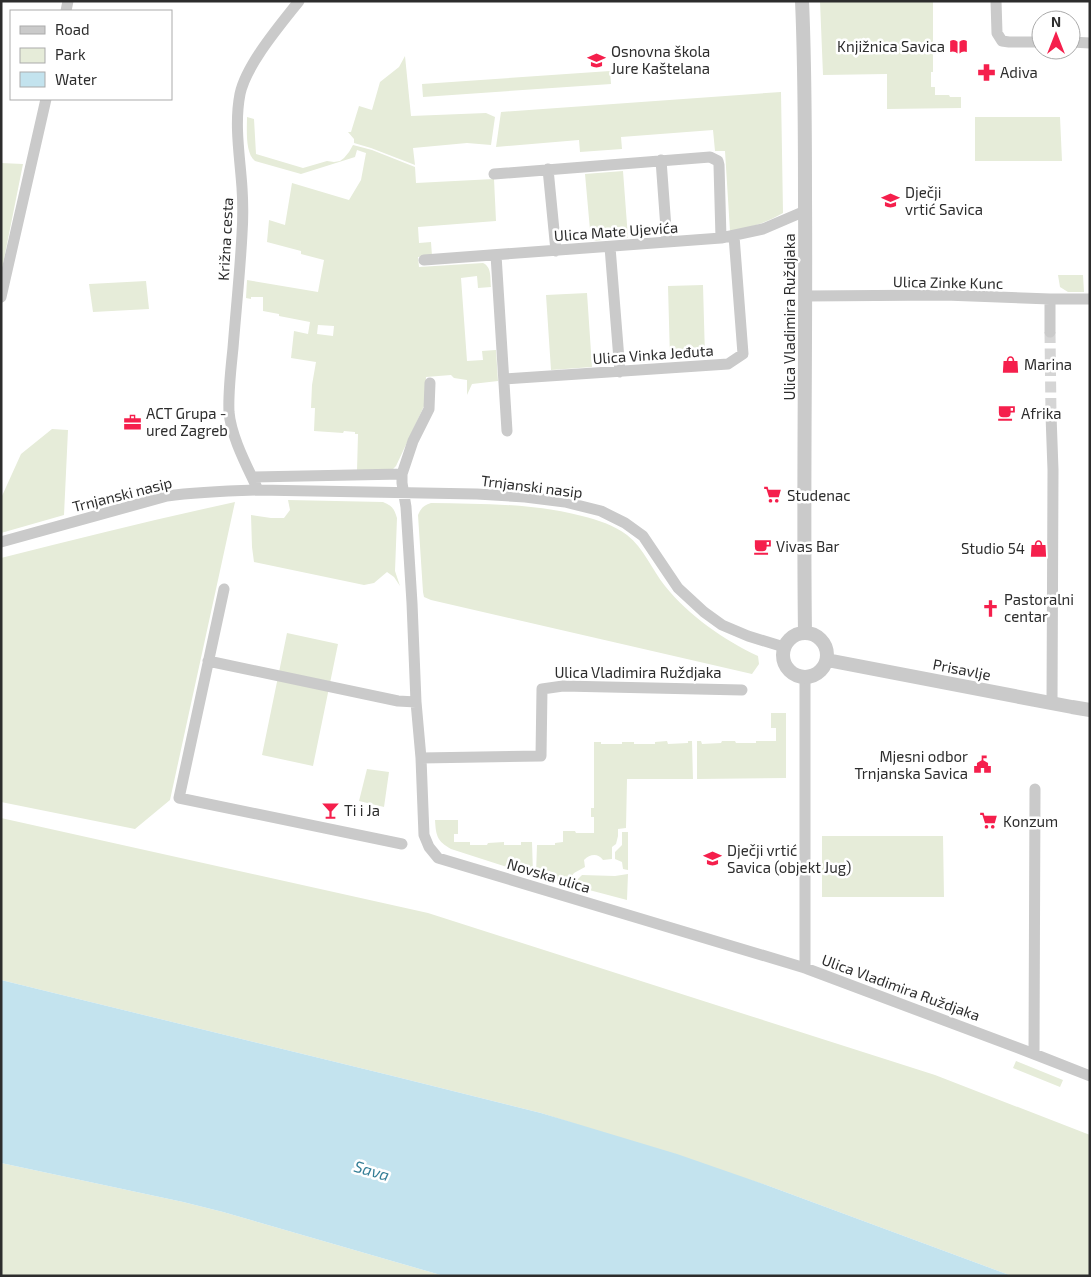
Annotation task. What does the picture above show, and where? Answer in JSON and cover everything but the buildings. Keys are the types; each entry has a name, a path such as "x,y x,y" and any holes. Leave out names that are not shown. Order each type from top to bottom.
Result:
{"street":[{"name":"Križna cesta","path":"258,490 242,456 229,413 231,363 242,235 242,190 237,124 238,107 240,93 246,76 275,32 299,1"},
{"name":"Ulica Vladimira Ruždjaka","path":"802,1 806,211 805,633"},
{"path":"996,1 997,33 1002,40 1009,42 1031,42"},
{"path":"1,297 46,100"},
{"path":"494,174 710,157 718,161 719,165 721,238"},
{"path":"661,160 668,242"},
{"path":"548,169 556,251"},
{"name":"Ulica Mate Ujevića","path":"424,260 721,238 763,229 806,211"},
{"name":"Ulica Vinka Jeđuta","path":"504,379 728,364 743,354 734,236"},
{"path":"610,247 620,372"},
{"path":"496,255 507,431"},
{"name":"Ulica Zinke Kunc","path":"806,296 945,295 1090,299"},
{"path":"1050,299 1050,332"},
{"path":"403,493 402,474 413,441 429,409 430,383"},
{"path":"1051,415 1053,470 1052,704"},
{"path":"252,477 402,474"},
{"name":"Trnjanski nasip","path":"1,542 167,496 223,490 478,494 565,502 601,511 625,523 644,536 678,588 704,612 722,625 748,636 784,647"},
{"name":"Novska ulica","path":"403,493 406,507 412,603 424,835 429,847 438,858 805,968"},
{"path":"224,589 179,798 402,844"},
{"path":"805,633 818,636 828,653 824,667 819,673 805,677 791,673 784,661 783,654 784,647 792,637 805,633"},
{"path":"208,660 390,699 416,702"},
{"name":"Prisavlje","path":"827,660 1090,710"},
{"name":"Ulica Vladimira Ruždjaka","path":"805,677 805,968 1090,1076"},
{"name":"Ulica Vladimira Ruždjaka","path":"421,758 542,756 542,689 563,686 742,690"},
{"path":"1034,1054 1036,789"}],"green space":[{"path":"820,1 933,1 933,72 931,72 931,87 935,87 935,95 961,97 961,108 887,109 887,74 823,75"},
{"path":"405,56 411,116 486,113 495,117 491,145 467,143 413,148 415,165 354,143 354,139 348,132 351,132 359,106 372,110 380,82 399,67"},
{"path":"610,71 611,84 423,97 422,84"},
{"path":"781,92 783,213 757,225 730,231 725,151 715,151 713,130 621,137 622,149 580,152 579,140 496,147 501,112"},
{"path":"247,117 254,119 256,154 303,168 327,161 340,161 353,145 372,150 415,167 416,183 494,179 496,221 418,227 419,243 431,242 432,256 418,257 419,267 483,263 488,267 491,287 478,288 477,276 461,278 467,361 483,360 482,351 496,350 498,381 472,384 467,395 467,380 454,378 451,375 426,377 425,404 393,469 357,471 358,434 344,431 343,433 314,431 315,408 311,408 316,362 291,358 294,331 308,334 310,322 263,311 263,297 246,298 247,280 318,292 324,260 301,254 301,251 267,242 269,220 285,225 292,183 349,200 361,180 366,153 357,150 355,157 301,174 255,161 248,147","holes":["318,325 334,326 333,336 317,334"]},
{"path":"975,117 1060,117 1062,161 975,161"},
{"path":"1,163 23,164 2,269 1,269"},
{"path":"623,171 628,238 591,241 585,174"},
{"path":"1058,275 1083,275 1084,292 1068,292 1060,287"},
{"path":"146,281 149,309 93,312 89,284"},
{"path":"703,285 705,357 670,359 668,286"},
{"path":"587,293 592,367 551,370 546,295"},
{"path":"52,429 68,430 64,515 1,533 2,496 21,454"},
{"path":"288,500 383,502 391,506 397,518 395,571 400,586 394,577 387,572 374,583 364,585 254,562 251,515 284,518 290,510"},
{"path":"235,502 170,800 135,829 1,802 1,558"},
{"path":"431,503 526,506 582,516 600,521 622,531 633,540 674,597 720,635 758,656 759,664 752,674 424,597 418,515 423,507"},
{"path":"287,633 338,644 313,766 262,755"},
{"path":"771,713 786,713 786,778 697,779 697,741 701,741 702,744 721,743 722,741 756,743 756,741 776,741 776,728 771,728"},
{"path":"667,741 668,744 692,741 693,779 627,779 626,828 618,829 616,844 612,847 612,859 603,860 596,855 589,856 584,860 585,867 574,873 567,882 536,874 537,845 555,845 555,843 563,842 563,831 594,833 594,817 591,817 591,808 594,808 594,742 601,742 601,744 634,742 634,744 655,744 655,742"},
{"path":"367,769 389,772 384,807 359,801"},
{"path":"1,818 428,913 935,1075 1090,1135 1090,1276 1012,1276 769,1186 541,1113 1,980"},
{"path":"435,820 458,820 458,834 454,834 454,842 470,842 470,845 504,842 504,845 521,845 521,842 532,842 533,874 451,849 438,838"},
{"path":"622,832 628,832 628,870 623,869 622,862 615,859 615,852 622,845"},
{"path":"822,836 943,836 944,897 822,897"},
{"path":"628,874 627,900 574,886 582,875 615,876"},
{"path":"1016,1061 1063,1080 1060,1087 1013,1068"},
{"path":"1,1163 223,1212 444,1276 1,1276"}],"water":[{"name":"Sava","path":"1,980 541,1113 677,1154 1012,1276 444,1276 223,1212 1,1163"}],"tunnel":[{"path":"1050,332 1051,415"}],"place":[{"name":"Knjižnica Savica","path":"959,46"},
{"name":"Osnovna škola Jure Kaštelana","path":"597,60"},
{"name":"Adiva","path":"986,72"},
{"name":"Dječji vrtić Savica","path":"891,201"},
{"name":"Marina","path":"1010,364"},
{"name":"Afrika","path":"1007,413"},
{"name":"ACT Grupa - ured Zagreb","path":"132,422"},
{"name":"Studenac","path":"773,495"},
{"name":"Vivas Bar","path":"762,546"},
{"name":"Studio 54","path":"1039,548"},
{"name":"Pastoralni centar","path":"990,608"},
{"name":"Mjesni odbor Trnjanska Savica","path":"982,765"},
{"name":"Ti i Ja","path":"330,810"},
{"name":"Konzum","path":"989,821"},
{"name":"Dječji vrtić Savica (objekt Jug)","path":"713,859"}]}
